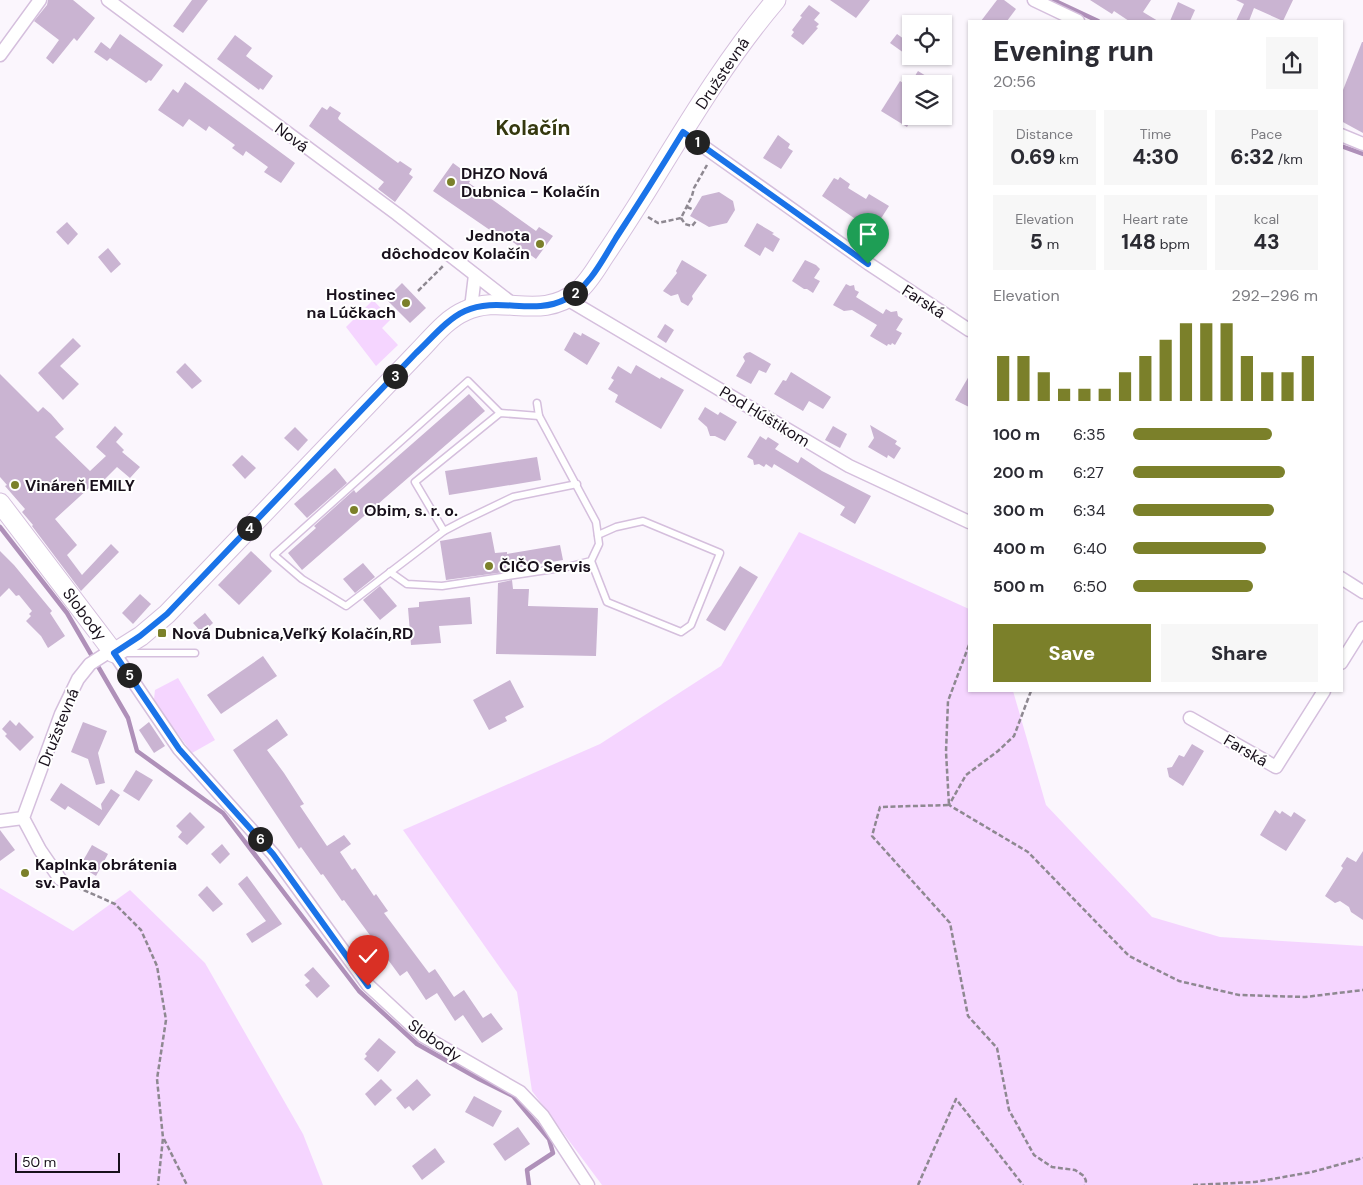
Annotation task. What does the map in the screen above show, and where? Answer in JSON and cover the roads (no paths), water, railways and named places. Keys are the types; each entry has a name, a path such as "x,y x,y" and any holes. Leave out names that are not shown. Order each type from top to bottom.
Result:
{"street":[{"path":"0,56 40,0"},
{"name":"Nová","path":"108,0 515,306"},
{"name":"Družstevná","path":"22,818 61,714 78,679 104,656 140,636 167,614 416,353 456,316 471,308 489,305 536,307 552,305 567,299 579,290 590,277 756,23 776,0"},
{"path":"1034,0 1076,20"},
{"name":"Farská","path":"683,132 868,264 968,329"},
{"path":"1343,136 1363,144"},
{"path":"471,308 475,275"},
{"name":"Pod Húštikom","path":"567,299 849,466 968,522"},
{"name":"Slobody","path":"0,503 104,656 179,749 273,854 368,986 424,1036 520,1092 544,1116 588,1185"},
{"path":"1343,579 1363,592"},
{"path":"1343,660 1363,628"},
{"name":"Farská","path":"1190,718 1276,768 1323,692"},
{"path":"0,821 22,818 40,850 60,879"}],"lane":[{"path":"539,416 500,413 468,381 274,555 302,579 346,606 444,531 513,497 576,484"},
{"path":"537,403 539,416 596,522 599,544 592,561 607,602 681,632 691,625 720,552 643,521 616,527 598,535"},
{"path":"444,531 415,482 500,413"},
{"path":"390,572 407,584 442,586 567,567 592,561"},
{"path":"104,656 195,653"}],"waterway":[{"path":"1053,0 1096,20"},
{"path":"1343,147 1363,154"},
{"path":"0,527 67,613 128,718 137,751 223,813 359,991 417,1044 513,1096 549,1139 553,1153 527,1170 529,1185"}],"place":[{"name":"DHZO Nová Dubnica - Kolačín","path":"451,182"},
{"name":"Jednota dôchodcov Kolačín","path":"540,244"},
{"name":"Hostinec na Lúčkach","path":"406,303"},
{"name":"Vináreň EMILY","path":"15,485"},
{"name":"Obim, s. r. o.","path":"354,510"},
{"name":"ČIČO Servis","path":"489,566"},
{"name":"Nová Dubnica,Veľký Kolačín,RD","path":"162,633"},
{"name":"Kaplnka obrátenia sv. Pavla","path":"25,873"}],"district":[{"name":"Kolačín","path":"533,128"}]}
